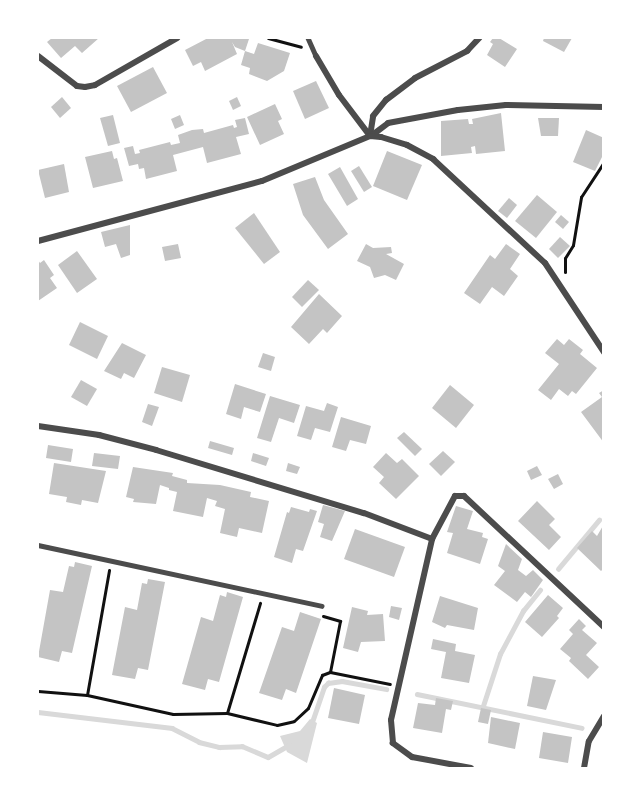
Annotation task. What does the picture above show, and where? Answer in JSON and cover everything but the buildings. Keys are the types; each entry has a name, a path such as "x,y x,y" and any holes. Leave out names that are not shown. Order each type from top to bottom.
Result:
{"street":[{"path":"38,56 76,86 85,87 95,85 177,38"},
{"path":"370,136 373,116 386,100 415,78 467,51 479,38"},
{"path":"316,56 343,102 370,136 407,145 433,159 549,268 603,351"},
{"path":"38,241 262,181 370,136 388,123 458,110 506,105 603,107"},
{"path":"38,426 99,435 156,450 364,513 432,539"},
{"path":"471,768 412,756 393,743 391,720 432,539 455,496 464,496 603,627"},
{"path":"584,768 589,741 603,716"}],"lane":[{"path":"308,38 316,56"},
{"path":"38,545 322,606"}],"path":[{"path":"268,38 306,49 316,56"},
{"path":"564,277 565,258 573,245 581,197 603,162"},
{"path":"87,695 111,561"},
{"path":"227,713 263,593"},
{"path":"322,606 321,615 340,621 330,672"},
{"path":"38,691 87,695 173,714 227,713 277,725 294,721 308,708 322,675 330,672 399,686"}],"shaded area":[{"path":"310,719 317,723 307,763 287,752 280,736 300,731"}],"waterway":[{"path":"558,569 599,520"},
{"path":"483,706 500,654 523,611 540,590"},
{"path":"311,725 324,687 328,683 342,681 386,689"},
{"path":"417,694 582,728"},
{"path":"38,712 172,728 199,742 219,747 242,746 268,757 289,745"}]}
